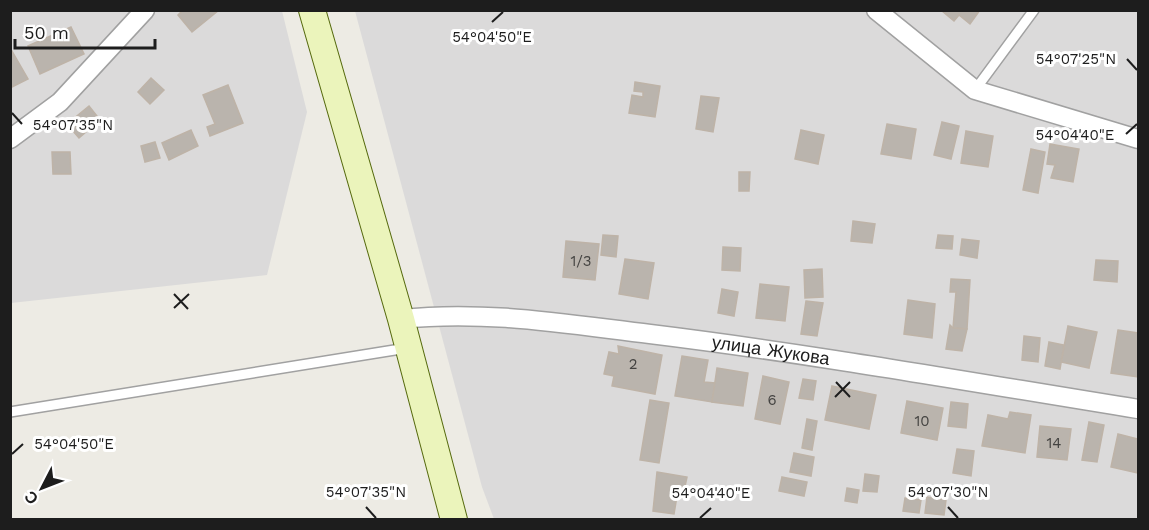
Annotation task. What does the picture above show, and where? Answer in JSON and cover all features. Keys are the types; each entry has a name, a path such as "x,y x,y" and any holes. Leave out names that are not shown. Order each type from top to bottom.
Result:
{"street":[{"path":"10,139 60,102 145,10"},
{"path":"312,10 401,319 454,519"},
{"path":"876,10 975,90 1138,139"},
{"name":"улица Жукова","path":"401,319 446,314 498,316 779,350 1138,409"}],"lane":[{"path":"975,90 1034,10"},
{"path":"10,412 409,348"}],"shaded area":[{"path":"10,11 282,11 307,112 267,275 11,303"},
{"path":"355,11 1138,11 1138,519 494,519 482,487"}],"building":[{"path":"183,10 219,10 192,32 178,15"},
{"path":"980,10 970,24 959,15 954,21 942,11"},
{"path":"71,27 84,54 40,74 28,46"},
{"path":"12,51 28,79 10,88 10,52"},
{"path":"151,78 164,90 150,104 138,92"},
{"path":"635,82 660,86 655,117 629,113 632,95 643,97 643,92 634,91"},
{"path":"228,85 243,123 210,136 207,127 215,124 203,95"},
{"path":"701,96 719,98 713,132 696,129"},
{"path":"89,106 100,120 79,138 67,124"},
{"path":"942,122 959,126 951,159 934,155"},
{"path":"887,124 916,129 911,159 881,154"},
{"path":"191,130 198,146 169,160 162,143"},
{"path":"801,130 824,135 818,164 795,159"},
{"path":"966,131 993,136 988,167 961,163"},
{"path":"155,142 160,158 145,162 141,146"},
{"path":"1050,144 1079,149 1073,182 1051,178 1055,165 1047,164"},
{"path":"1031,149 1045,152 1038,193 1023,190"},
{"path":"52,152 70,152 71,174 53,174"},
{"path":"739,172 750,172 749,191 739,191"},
{"path":"853,221 875,224 872,243 851,241"},
{"path":"603,235 618,236 616,257 601,255"},
{"path":"938,235 953,236 952,249 936,248"},
{"path":"962,239 979,241 977,258 960,255"},
{"path":"566,241 599,244 595,280 563,277"},
{"path":"723,247 741,248 740,271 722,270"},
{"path":"625,259 654,263 648,299 619,294"},
{"path":"1096,260 1118,261 1117,282 1094,280"},
{"path":"822,269 823,297 805,298 804,270"},
{"path":"951,279 970,280 967,329 953,328 956,292 950,292"},
{"path":"760,284 789,287 785,321 756,318"},
{"path":"722,289 738,292 734,316 718,313"},
{"path":"908,300 935,304 932,338 904,334"},
{"path":"806,301 823,303 817,336 801,334"},
{"path":"950,325 953,328 967,329 962,351 946,349"},
{"path":"1068,326 1097,332 1089,368 1061,362"},
{"path":"1118,330 1138,333 1138,377 1111,373"},
{"path":"1024,336 1040,338 1038,362 1022,360"},
{"path":"1049,342 1064,345 1060,369 1045,366"},
{"path":"618,346 662,355 655,394 612,386 614,376 604,374 609,352 619,354"},
{"path":"682,356 708,360 704,382 715,383 712,402 675,396"},
{"path":"717,368 748,373 743,406 712,402"},
{"path":"763,376 789,382 780,424 755,419"},
{"path":"803,379 816,381 813,400 799,398"},
{"path":"832,386 876,395 869,429 825,420"},
{"path":"650,400 669,403 659,463 640,460"},
{"path":"907,401 943,408 937,440 901,433"},
{"path":"951,402 968,404 966,428 948,426"},
{"path":"1010,412 1031,415 1025,453 982,446 988,415 1008,419"},
{"path":"807,419 817,421 812,450 802,448"},
{"path":"1089,422 1104,425 1097,462 1082,460"},
{"path":"1040,426 1071,429 1067,460 1037,457"},
{"path":"1118,434 1138,439 1138,473 1111,467"},
{"path":"957,449 974,451 971,476 953,473"},
{"path":"794,453 814,457 811,476 790,472"},
{"path":"657,472 687,477 684,491 678,490 674,514 653,511"},
{"path":"865,474 879,476 877,492 863,491"},
{"path":"782,477 807,482 804,496 779,491"},
{"path":"847,488 859,490 857,503 845,501"},
{"path":"927,497 946,500 944,515 925,513"},
{"path":"905,498 921,500 919,513 903,511"}]}
